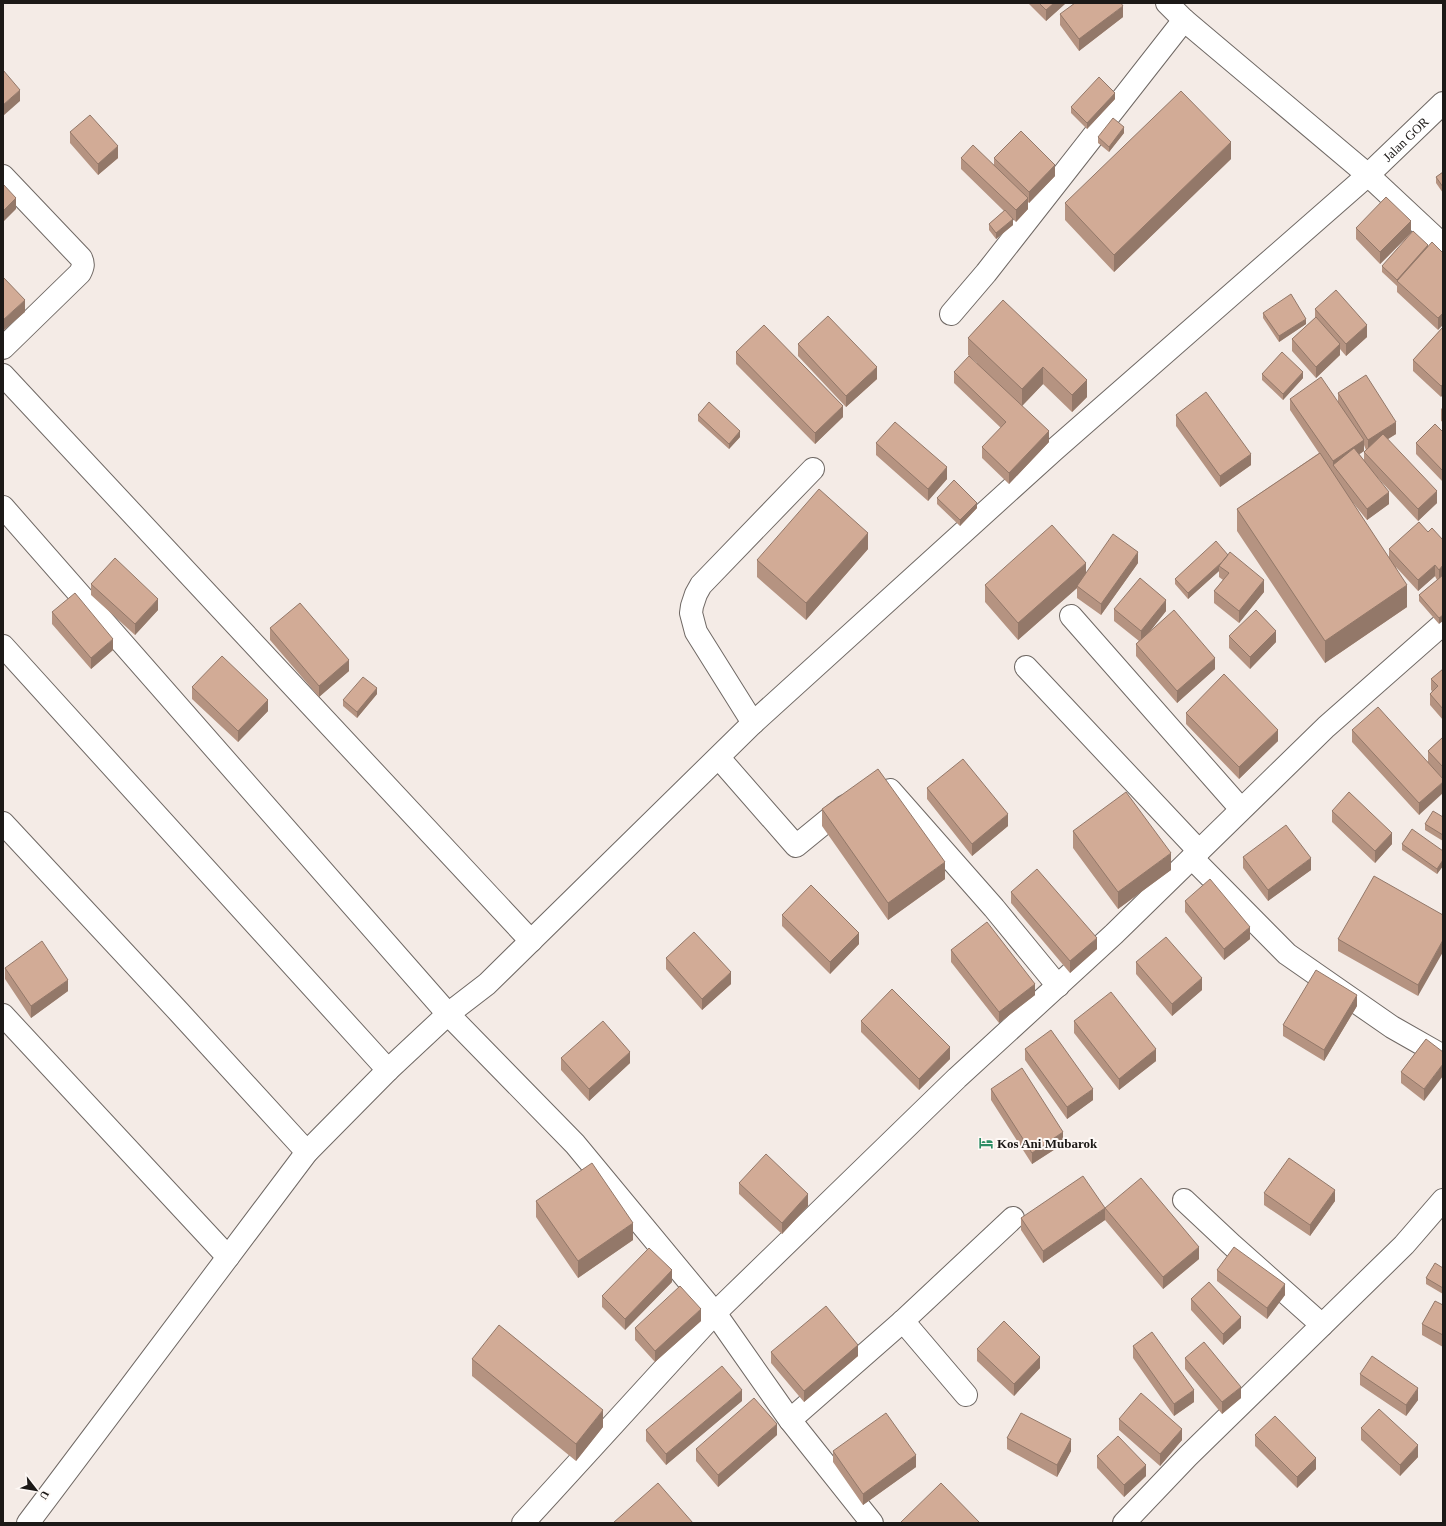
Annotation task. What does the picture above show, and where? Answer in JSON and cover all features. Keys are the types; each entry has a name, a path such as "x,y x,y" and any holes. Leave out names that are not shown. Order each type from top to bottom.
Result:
{"street":[{"path":"1167,3 1184,20 1368,175 1443,245"},
{"path":"951,314 986,273 1184,20"},
{"name":"Jalan GOR","path":"28,1523 306,1152 388,1070 448,1014 487,984 753,723 1054,450 1368,175 1443,103"},
{"path":"3,176 81,258 83,263 80,273 3,348"},
{"path":"3,375 530,941"},
{"path":"753,723 696,632 691,613 692,606 701,585 813,469"},
{"path":"3,507 448,1014 574,1144 715,1312 790,1420 872,1523"},
{"path":"1071,616 1241,809"},
{"path":"523,1523 715,1312 957,1078 1114,934 1326,727 1443,624"},
{"path":"3,646 388,1070"},
{"path":"1026,667 1195,855 1287,954 1392,1027 1443,1056"},
{"path":"718,758 796,846 879,778 994,908 1058,986"},
{"path":"3,823 179,1012 306,1152"},
{"path":"3,1015 228,1257"},
{"path":"1184,1200 1322,1325"},
{"path":"1124,1523 1187,1457 1404,1245 1443,1200"},
{"path":"790,1420 903,1321 1013,1218"},
{"path":"903,1321 966,1395"}],"building":[{"path":"1039,3 1054,3 1046,10"},
{"path":"1075,3 1121,3 1123,6 1079,39 1060,14"},
{"path":"3,70 20,90 3,105"},
{"path":"1099,77 1115,93 1087,123 1071,107"},
{"path":"1181,91 1231,142 1114,255 1065,203"},
{"path":"90,115 118,146 98,164 70,132"},
{"path":"1113,118 1124,127 1109,147 1098,137"},
{"path":"1021,131 1055,165 1029,192 994,158"},
{"path":"973,145 1028,198 1016,210 961,158"},
{"path":"1443,172 1443,187 1436,177"},
{"path":"3,184 16,198 3,211"},
{"path":"1386,197 1411,221 1380,252 1356,228"},
{"path":"1005,210 1013,219 996,233 989,224"},
{"path":"1413,231 1428,245 1397,280 1382,266"},
{"path":"1432,242 1443,253 1443,313 1438,318 1397,281"},
{"path":"3,277 25,300 3,320"},
{"path":"1336,290 1367,325 1346,344 1315,309"},
{"path":"1291,294 1306,319 1279,336 1263,313"},
{"path":"1003,300 1087,380 1072,395 1043,367 1022,389 968,338"},
{"path":"828,316 877,367 846,396 798,344"},
{"path":"1316,317 1340,344 1316,367 1292,339"},
{"path":"764,325 843,406 815,433 736,352"},
{"path":"1443,327 1443,384 1441,386 1413,360"},
{"path":"1282,352 1303,372 1283,394 1262,374"},
{"path":"969,356 1049,431 1009,473 982,447 1006,422 954,372"},
{"path":"1366,375 1396,422 1368,440 1338,393"},
{"path":"1321,377 1364,440 1333,461 1290,399"},
{"path":"1206,392 1251,454 1220,476 1176,415"},
{"path":"709,402 740,431 729,444 698,415"},
{"path":"895,422 947,467 928,489 876,443"},
{"path":"1435,424 1443,432 1443,471 1416,443"},
{"path":"1383,434 1437,491 1418,509 1364,452"},
{"path":"1354,448 1389,492 1367,509 1333,465"},
{"path":"1320,453 1407,585 1325,641 1237,509"},
{"path":"954,480 977,503 960,520 937,498"},
{"path":"819,489 868,533 806,603 757,560"},
{"path":"1419,522 1428,532 1432,528 1443,540 1443,565 1439,570 1435,565 1418,580 1389,549"},
{"path":"1052,525 1086,563 1018,623 985,585"},
{"path":"1113,534 1138,552 1101,604 1077,586"},
{"path":"1216,541 1228,555 1188,593 1175,579"},
{"path":"1230,552 1264,580 1239,611 1214,591 1229,573 1219,566"},
{"path":"115,558 158,599 135,624 91,584"},
{"path":"1443,575 1443,615 1439,618 1419,595"},
{"path":"1140,578 1166,600 1141,631 1114,609"},
{"path":"75,593 113,639 91,658 52,612"},
{"path":"300,603 349,660 319,686 270,628"},
{"path":"1174,610 1215,658 1177,691 1136,644"},
{"path":"1256,610 1276,631 1250,657 1229,636"},
{"path":"222,656 268,700 238,731 192,687"},
{"path":"1443,669 1443,709 1430,694 1438,686 1431,679"},
{"path":"1224,674 1278,730 1239,767 1186,713"},
{"path":"363,677 377,688 357,712 343,700"},
{"path":"1378,707 1443,779 1443,782 1419,803 1352,730"},
{"path":"1443,737 1443,767 1428,751"},
{"path":"963,759 1008,814 972,844 927,788"},
{"path":"878,769 945,862 888,903 822,809"},
{"path":"1126,792 1171,853 1118,892 1073,831"},
{"path":"1349,792 1392,833 1375,851 1332,811"},
{"path":"1433,811 1443,817 1443,835 1425,824"},
{"path":"1286,825 1311,858 1268,890 1243,857"},
{"path":"1412,829 1443,851 1443,860 1437,869 1402,844"},
{"path":"1037,869 1097,938 1070,961 1011,892"},
{"path":"1374,876 1443,915 1443,940 1418,985 1338,939"},
{"path":"1210,879 1250,927 1224,949 1185,901"},
{"path":"811,885 859,933 830,962 782,915"},
{"path":"987,922 1035,984 999,1012 951,950"},
{"path":"694,932 731,972 702,999 666,958"},
{"path":"1166,937 1202,978 1172,1004 1136,962"},
{"path":"42,941 68,980 31,1006 5,968"},
{"path":"1316,970 1357,995 1324,1050 1283,1025"},
{"path":"892,989 950,1047 919,1079 861,1021"},
{"path":"1111,992 1156,1049 1119,1079 1074,1021"},
{"path":"603,1021 630,1052 589,1089 561,1058"},
{"path":"1051,1030 1093,1089 1067,1107 1025,1049"},
{"path":"1426,1039 1443,1052 1443,1064 1424,1089 1401,1072"},
{"path":"1022,1068 1063,1132 1032,1153 991,1089"},
{"path":"766,1154 808,1194 782,1223 739,1183"},
{"path":"1289,1158 1335,1190 1310,1225 1264,1193"},
{"path":"592,1163 633,1223 578,1261 536,1201"},
{"path":"1083,1176 1105,1208 1043,1251 1021,1218"},
{"path":"1141,1178 1199,1247 1163,1277 1105,1208"},
{"path":"1234,1247 1285,1284 1267,1308 1217,1270"},
{"path":"649,1248 672,1270 625,1319 602,1296"},
{"path":"1435,1263 1443,1268 1443,1288 1426,1278"},
{"path":"1209,1282 1241,1317 1223,1334 1191,1299"},
{"path":"680,1286 701,1309 655,1351 635,1328"},
{"path":"1435,1301 1443,1305 1443,1335 1422,1324"},
{"path":"826,1306 858,1345 804,1391 771,1352"},
{"path":"1004,1321 1040,1357 1014,1384 977,1349"},
{"path":"499,1325 603,1410 576,1444 472,1359"},
{"path":"1152,1332 1194,1390 1174,1404 1133,1346"},
{"path":"1204,1342 1241,1387 1222,1402 1185,1358"},
{"path":"1372,1356 1418,1388 1406,1405 1360,1374"},
{"path":"722,1366 742,1390 666,1454 646,1430"},
{"path":"1141,1393 1182,1429 1160,1454 1119,1419"},
{"path":"754,1398 777,1424 718,1475 696,1449"},
{"path":"1379,1409 1418,1445 1400,1465 1361,1428"},
{"path":"886,1413 916,1455 863,1494 833,1451"},
{"path":"1021,1413 1071,1439 1057,1465 1007,1438"},
{"path":"1275,1416 1316,1458 1297,1477 1255,1435"},
{"path":"1118,1436 1146,1465 1124,1485 1097,1456"},
{"path":"658,1483 693,1523 613,1523"},
{"path":"941,1483 980,1523 900,1523"}],"place":[{"name":"Kos Ani Mubarok","path":"986,1143"}]}
